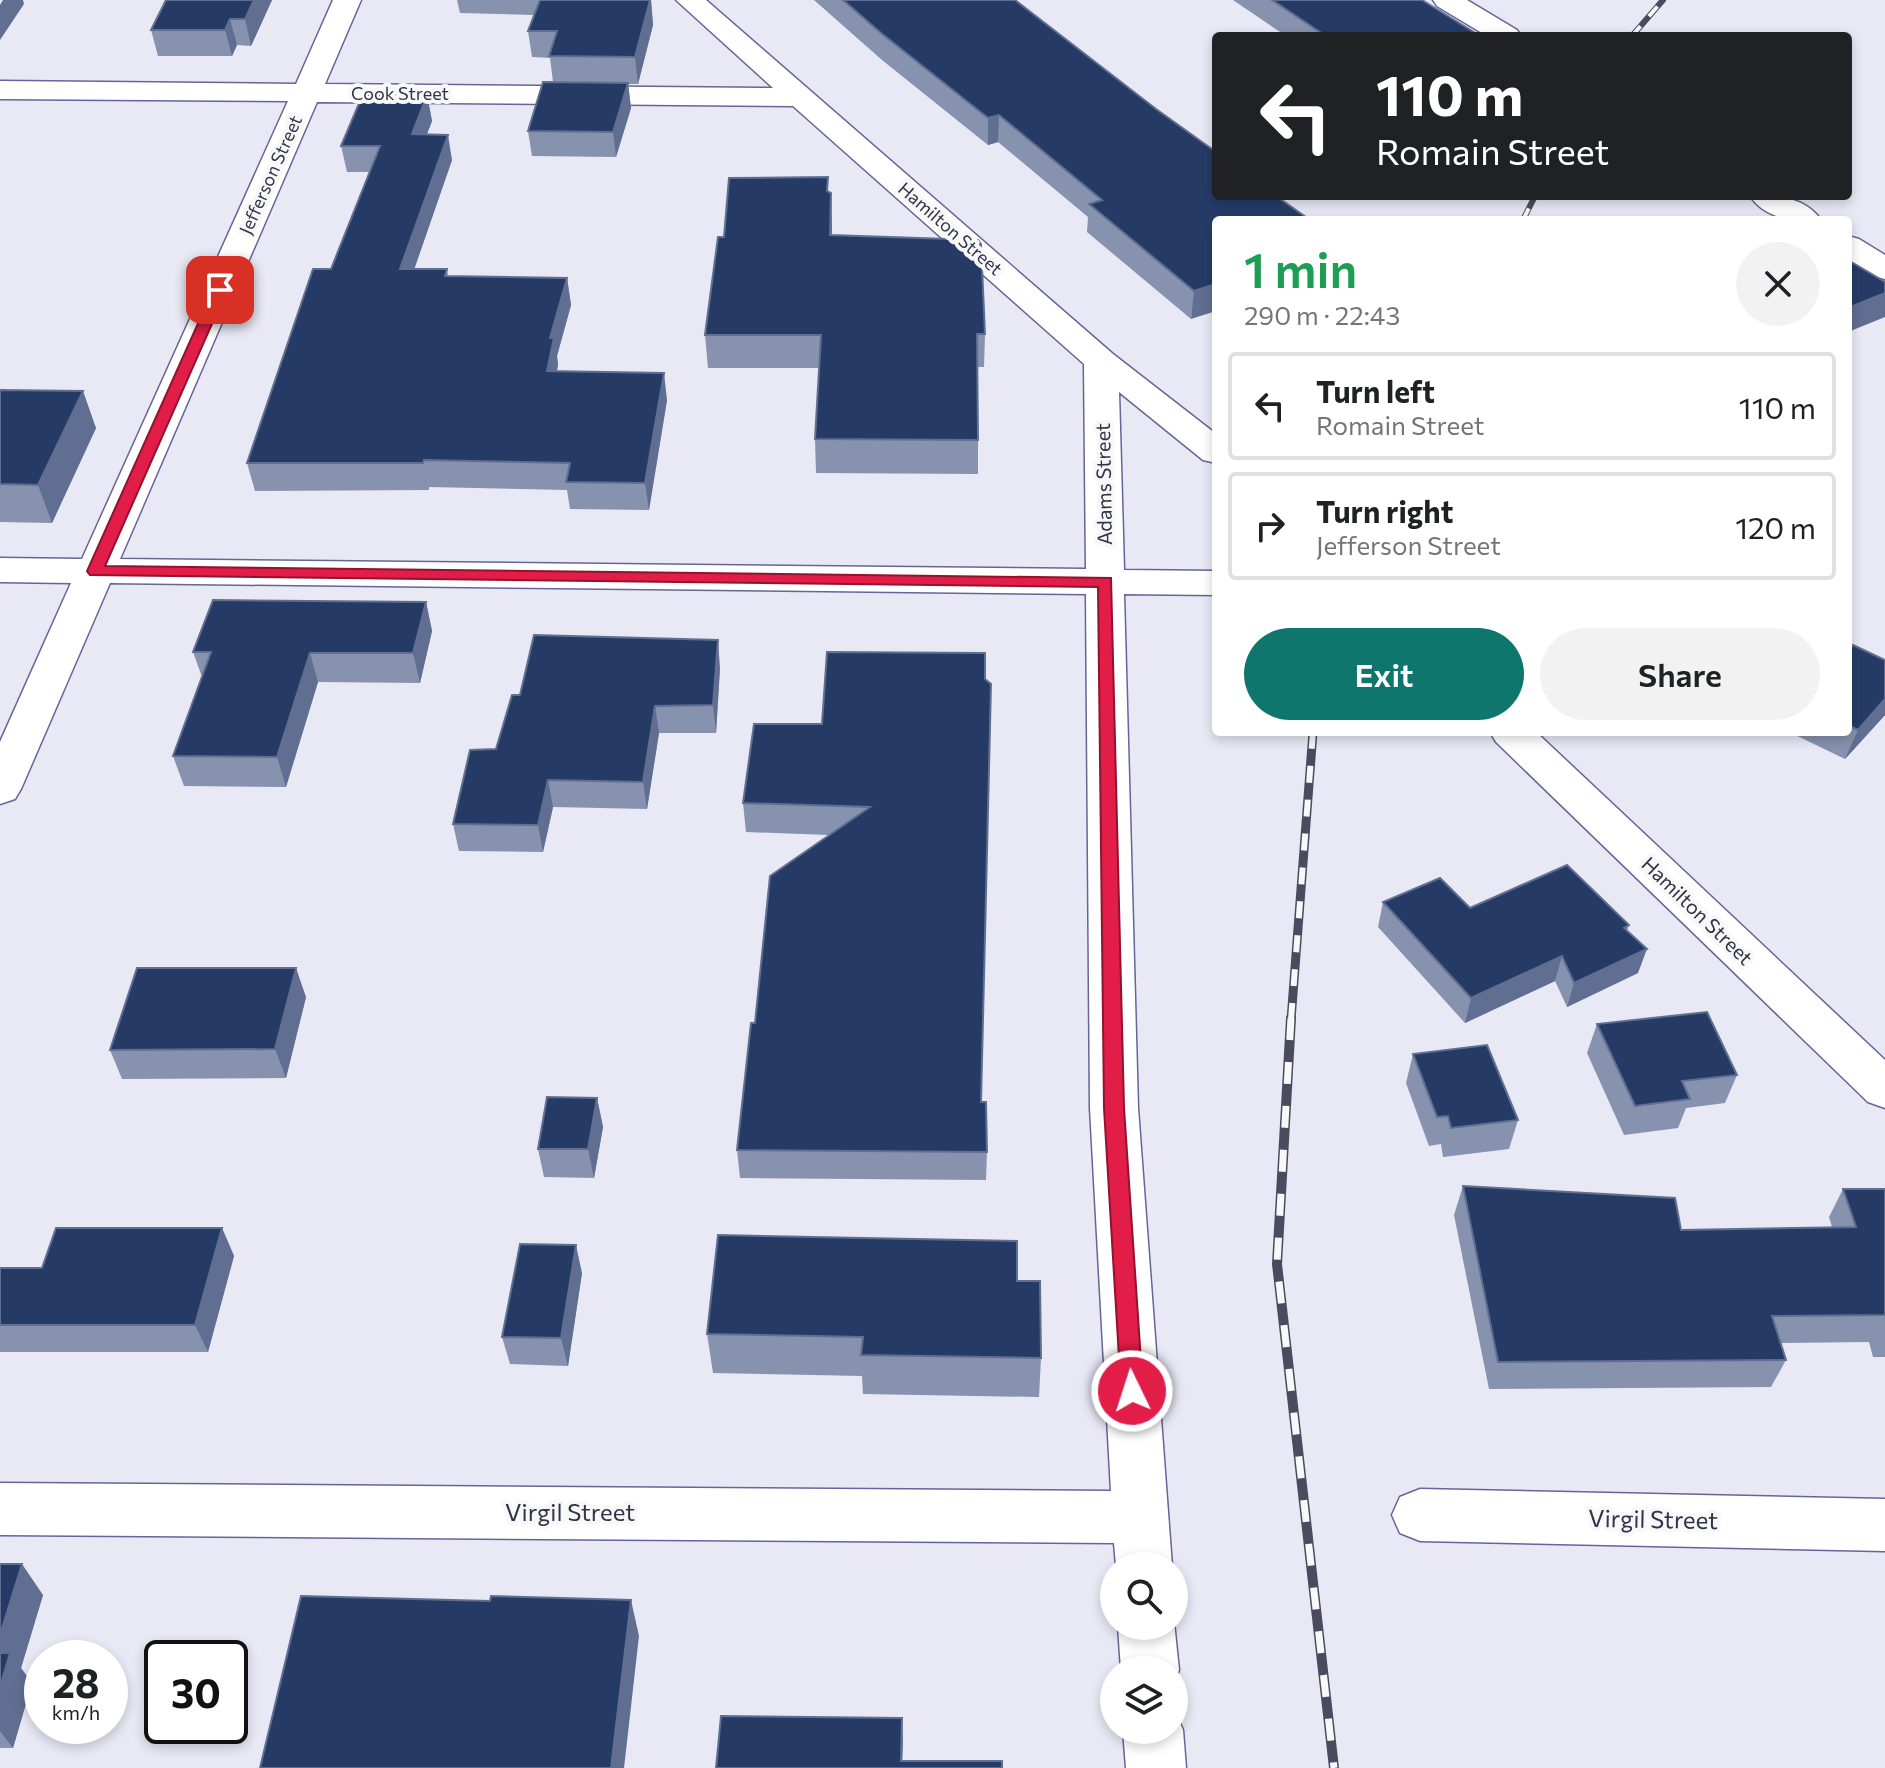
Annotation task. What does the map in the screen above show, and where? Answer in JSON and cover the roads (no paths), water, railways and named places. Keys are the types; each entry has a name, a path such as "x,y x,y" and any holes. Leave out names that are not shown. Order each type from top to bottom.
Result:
{"street":[{"name":"Jefferson Street","path":"0,789 347,0"},
{"name":"Hamilton Street","path":"690,0 1101,361 1212,449"},
{"path":"1447,0 1500,32"},
{"name":"Cook Street","path":"0,90 799,97"},
{"path":"1772,200 1798,216"},
{"path":"1852,248 1885,269"},
{"name":"Adams Street","path":"1101,361 1114,1108 1142,1541"},
{"path":"0,570 1212,583"},
{"name":"Hamilton Street","path":"1515,736 1885,1089"},
{"name":"Virgil Street","path":"0,1509 1142,1541"},
{"name":"Virgil Street","path":"1420,1515 1885,1525"},
{"path":"1154,1744 1156,1768"}],"railway":[{"path":"1635,32 1663,0"},
{"path":"1525,216 1533,200"},
{"path":"1291,1020 1313,736"},
{"path":"1291,1018 1277,1264 1334,1768"}]}
